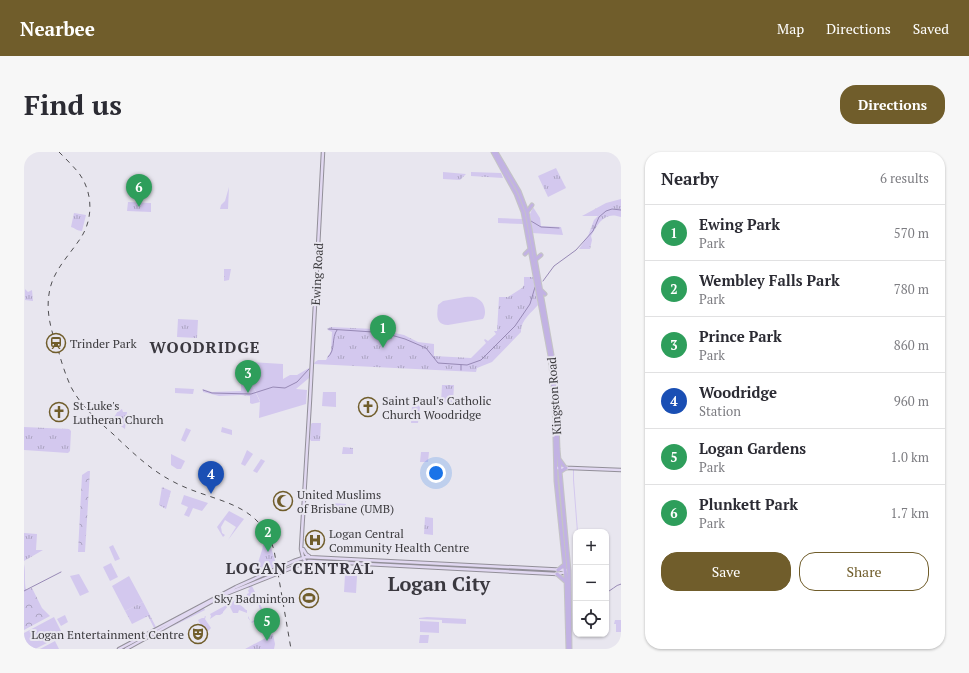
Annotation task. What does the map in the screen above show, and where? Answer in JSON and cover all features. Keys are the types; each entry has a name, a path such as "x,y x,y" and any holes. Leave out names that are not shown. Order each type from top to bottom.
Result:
{"main road":[{"name":"Ewing Road","path":"305,561 302,544 323,152"},
{"name":"Kingston Road","path":"493,152 515,190 525,219 542,298 555,372 559,460 557,492 565,565 567,571 565,581 569,649"},
{"name":"Kingston Road","path":"496,152 518,191 527,212 532,249"},
{"path":"527,212 532,205"},
{"path":"532,249 540,254 534,259 526,254 532,249"},
{"name":"Kingston Road","path":"534,259 553,382 558,468 567,571 569,649"},
{"path":"540,290 545,295 542,298"},
{"path":"559,460 565,467"},
{"path":"558,468 565,467"},
{"path":"558,468 565,467 621,470"},
{"path":"294,561 302,550 307,555 312,557"},
{"path":"119,649 236,587 304,558 312,557 558,572 565,565"},
{"path":"360,564 361,560"},
{"path":"126,649 227,593 305,561 558,572 567,571"},
{"path":"558,572 565,581"}],"green space":[{"path":"556,168 566,188 548,197 538,176"},
{"path":"443,172 466,174 460,180 443,179"},
{"path":"471,172 501,173 503,178 471,176"},
{"path":"229,187 228,209 220,209 221,205 225,201"},
{"path":"621,199 621,217 611,216 603,219 591,236 592,240 590,249 579,249 588,236 594,220 598,216 582,216 606,203"},
{"path":"128,202 151,203 151,212 127,211"},
{"path":"533,207 540,218 541,226 561,227 563,235 532,233 530,214"},
{"path":"74,213 86,215 82,231 71,227"},
{"path":"498,218 522,219 523,224 498,223"},
{"path":"224,269 231,269 229,280 224,281"},
{"path":"524,277 533,277 538,305 524,320 521,332 492,362 477,368 476,372 314,364 318,360 326,360 331,351 332,332 328,330 330,327 375,329 404,335 418,342 434,344 434,356 471,358 486,343 484,340 485,339 488,341 496,334 494,331 497,331 499,297 508,297 522,288 524,285"},
{"path":"25,289 28,292 32,290 33,301 25,300"},
{"path":"465,297 475,297 484,305 485,311 483,319 448,325 444,325 439,321 437,312 438,305 443,301"},
{"path":"178,319 198,320 197,338 177,337"},
{"path":"252,362 283,364 283,379 290,375 297,375 309,368 309,378 296,389 307,390 306,404 259,418 260,401 251,382"},
{"path":"243,382 251,382 260,402 252,404 250,403 250,396 241,395 241,384"},
{"path":"442,385 454,385 453,403 441,402"},
{"path":"175,388 194,389 193,394 175,393"},
{"path":"203,389 212,392 241,391 241,395 219,396 203,392"},
{"path":"323,392 336,392 336,407 322,406"},
{"path":"412,405 418,405 420,407 418,423 411,423"},
{"path":"122,409 123,412 127,412 125,429 112,420 118,411"},
{"path":"312,423 321,423 320,441 311,441 310,439"},
{"path":"24,427 69,429 71,431 70,451 68,453 24,450"},
{"path":"222,427 232,430 232,435 221,432"},
{"path":"186,428 191,430 185,442 181,440"},
{"path":"343,447 353,448 353,454 342,454"},
{"path":"247,450 253,454 245,466 241,464"},
{"path":"421,452 429,452 428,462 420,462"},
{"path":"171,454 185,461 181,469 177,469 171,465"},
{"path":"261,459 265,461 257,473 253,471"},
{"path":"574,470 578,529 577,529 573,480"},
{"path":"90,471 85,552 78,552 82,475"},
{"path":"162,487 171,491 166,509 159,505"},
{"path":"184,495 208,503 202,511 193,508 189,517 184,515 188,507 181,504"},
{"path":"332,503 346,504 346,513 331,512"},
{"path":"229,511 244,519 228,540 236,527 225,520 221,527 222,533 225,535 223,537 217,527"},
{"path":"425,517 433,518 433,535 424,534"},
{"path":"261,529 269,541 277,567 266,573 260,573 257,568 263,544"},
{"path":"24,533 37,534 36,550 43,550 24,561"},
{"path":"113,545 120,559 115,561 109,547"},
{"path":"111,563 118,577 110,581 103,567"},
{"path":"24,564 26,590 32,588 42,608 50,616 24,630"},
{"path":"79,574 89,592 80,596 70,576"},
{"path":"345,575 357,576 356,593 344,592"},
{"path":"129,576 143,602 125,611 112,586"},
{"path":"250,585 254,590 265,615 252,623 251,622 263,615 258,602 253,602 252,606 250,600 246,599 247,594 249,593 248,590 250,589 247,586"},
{"path":"241,597 245,598 241,600 240,605 247,610 247,613 239,610 238,613 233,613 229,605 223,613 210,619 210,614"},
{"path":"143,602 156,627 154,628 148,616 132,624 125,611"},
{"path":"204,608 205,610 171,627 185,618"},
{"path":"65,615 68,622 61,626 57,619"},
{"path":"206,616 205,619 211,628 208,631 203,630 198,620 205,618 204,617"},
{"path":"54,617 63,635 35,649 24,649 24,633"},
{"path":"427,617 466,619 466,624 442,623 442,620 419,619"},
{"path":"615,620 621,620 621,632 616,632 616,624 614,624"},
{"path":"420,621 439,622 439,633 420,632"},
{"path":"273,634 275,644 274,649 245,649"},
{"path":"420,635 429,635 428,643 419,643"},
{"path":"55,641 59,649 40,649"}],"waterway":[{"path":"543,281 554,266 576,250 593,231 599,217 606,211 612,209 621,210"},
{"path":"531,221 541,227 559,228"},
{"path":"328,329 373,332 391,335 426,348 438,363 467,365 481,360 515,326 530,304 535,287"},
{"path":"328,357 332,351 334,337 337,330"},
{"path":"461,365 461,370"},
{"path":"203,390 212,393 251,394 273,387 285,388 297,382 309,369"},
{"path":"24,591 61,572"},
{"path":"609,590 621,584"}],"railway":[{"path":"59,152 78,172 83,180 87,188 90,205 88,223 85,231 56,273 49,294 49,319 67,379 84,407 148,465 172,481 232,505 245,512 257,521 267,533 274,550 291,649"}],"place":[{"name":"Plunkett Park","path":"139,207"},
{"name":"Trinder Park","path":"56,343"},
{"name":"Ewing Park","path":"383,348"},
{"name":"Prince Park","path":"248,393"},
{"name":"Saint Paul's Catholic Church Woodridge","path":"368,407"},
{"name":"St Luke's Lutheran Church","path":"59,412"},
{"name":"Woodridge","path":"211,494"},
{"name":"United Muslims of Brisbane (UMB)","path":"283,501"},
{"name":"Logan Central Community Health Centre","path":"315,540"},
{"name":"Wembley Falls Park","path":"268,552"},
{"name":"Sky Badminton","path":"309,598"},
{"name":"Logan Entertainment Centre","path":"198,634"},
{"name":"Logan Gardens","path":"267,641"}],"district":[{"name":"WOODRIDGE","path":"205,347"},
{"name":"LOGAN CENTRAL","path":"300,568"},
{"name":"Logan City","path":"439,583"}]}
